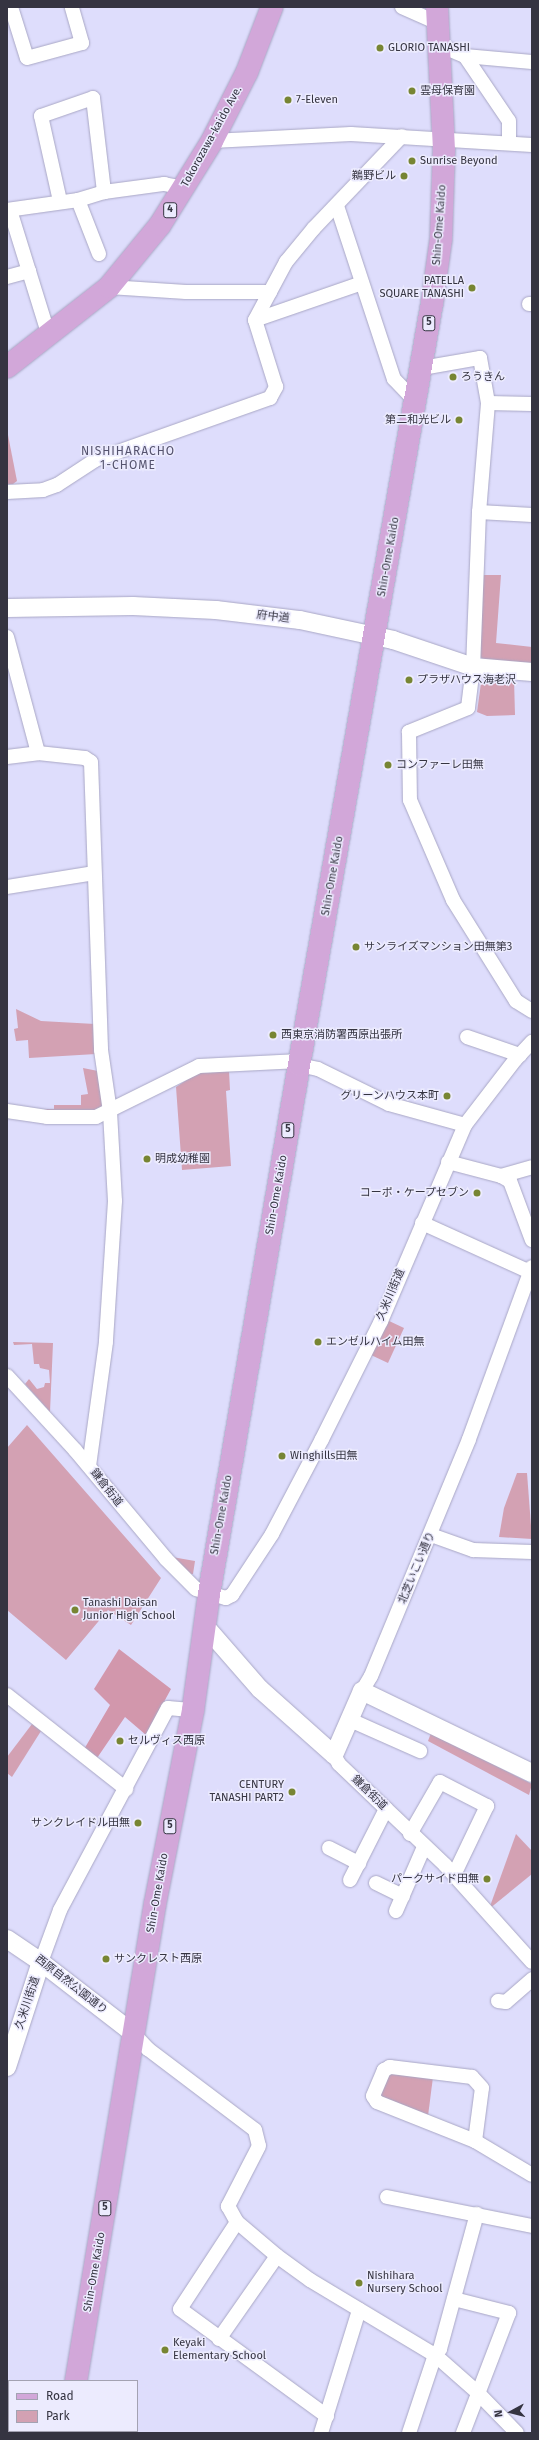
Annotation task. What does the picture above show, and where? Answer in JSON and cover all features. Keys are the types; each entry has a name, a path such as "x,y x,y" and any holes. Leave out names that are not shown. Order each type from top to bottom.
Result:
{"main road":[{"name":"Tokorozawa-kaido Ave.","path":"7,367 49,336 109,287 148,241 185,188 212,141 246,72 272,7"},
{"name":"Shin-Ome Kaido","path":"76,2380 134,2034 193,1710 209,1594 299,1063 376,635 415,401 422,368 442,239 444,138 438,15"}],"street":[{"path":"11,7 27,58 82,43 72,7"},
{"path":"402,7 438,15"},
{"path":"439,45 465,56 532,62"},
{"path":"465,56 509,121 509,143"},
{"path":"60,201 41,116 93,98 104,192"},
{"path":"212,141 351,134 444,138 532,145"},
{"path":"7,492 43,490 58,485 95,460 270,398 276,387 255,320 286,262 314,228 337,206 402,136"},
{"path":"49,336 9,210 60,201 78,200 104,192 164,184 185,188"},
{"path":"78,200 99,254"},
{"path":"337,206 394,379 415,401"},
{"path":"7,277 29,270"},
{"path":"255,320 362,283"},
{"path":"109,287 186,292 270,292"},
{"path":"422,368 480,358 488,403 479,512 473,667 468,708 409,732 410,800 453,900 516,1001 532,1010"},
{"path":"488,403 532,404"},
{"path":"479,512 532,515"},
{"name":"府中道","path":"7,608 133,606 216,610 300,620 376,635 473,667 532,672"},
{"path":"7,637 38,753"},
{"path":"7,757 38,753 85,758 91,762 101,1050 110,1112 115,1201 106,1342 88,1466"},
{"path":"7,887 94,873"},
{"path":"467,1038 528,1047"},
{"name":"久米川街道","path":"209,1594 226,1598 232,1595 272,1534 380,1321 465,1125 528,1047"},
{"path":"7,1111 47,1117 96,1117 110,1112 199,1066 299,1063 318,1069 388,1104 465,1125"},
{"path":"448,1162 502,1176 510,1181 527,1213 532,1240"},
{"path":"502,1176 532,1167"},
{"path":"422,1223 531,1269"},
{"name":"北芝いこい通り","path":"362,1690 371,1676 431,1535 469,1439 531,1269"},
{"name":"鎌倉街道","path":"7,1376 88,1466 166,1559 196,1589 209,1594"},
{"path":"431,1535 473,1550 532,1552"},
{"name":"鎌倉街道","path":"205,1626 260,1689 334,1755 339,1764 454,1875 532,1962"},
{"path":"334,1755 348,1719 362,1690 532,1773"},
{"path":"7,1695 126,1789"},
{"path":"42,1962 60,1910 168,1708 193,1710"},
{"path":"348,1719 420,1751"},
{"path":"410,1834 440,1782 487,1806 454,1875"},
{"path":"350,1880 386,1809"},
{"path":"396,1911 424,1847"},
{"path":"329,1848 359,1863"},
{"path":"376,1883 403,1896"},
{"name":"西原自然公園通り","path":"7,1939 42,1962 134,2034"},
{"name":"久米川街道","path":"7,2067 42,1962"},
{"path":"498,2001 506,2002 532,1979"},
{"path":"134,2034 148,2049 255,2130 259,2146 228,2206 237,2222 277,2256 359,2310 435,2355 477,2392 517,2433"},
{"path":"475,2141 482,2088 472,2077 390,2067 384,2070 373,2096 377,2102 475,2141 532,2175"},
{"path":"387,2197 532,2226"},
{"path":"409,2433 435,2355 440,2349 477,2214"},
{"path":"237,2222 180,2309 219,2339 327,2416"},
{"path":"219,2339 277,2256"},
{"path":"454,2299 509,2313 498,2346 477,2392 463,2433"},
{"path":"321,2433 359,2310"}],"green space":[{"path":"7,430 17,481 13,484 7,484"},
{"path":"482,575 501,575 496,643 532,647 532,663 485,662 479,655"},
{"path":"488,678 514,679 515,715 487,716 477,712 481,683"},
{"path":"16,1009 41,1021 95,1024 96,1054 29,1058 28,1040 16,1041 14,1029 18,1028"},
{"path":"83,1068 98,1071 103,1106 99,1111 45,1112 44,1109 54,1109 54,1105 81,1105 81,1095 88,1094"},
{"path":"229,1071 230,1090 226,1091 231,1166 182,1170 176,1087 197,1073"},
{"path":"387,1320 404,1328 388,1363 371,1355"},
{"path":"13,1342 53,1343 50,1412 25,1384 29,1379 37,1389 44,1387 45,1383 50,1383 49,1370 40,1368 39,1364 34,1364 32,1344 14,1345"},
{"name":"Tanashi Daisan Junior High School","path":"27,1425 161,1578 131,1625 108,1610 66,1660 7,1610 7,1448"},
{"path":"517,1473 527,1473 532,1539 499,1537 504,1508"},
{"path":"172,1557 195,1561 193,1574 187,1574"},
{"path":"32,1724 41,1731 12,1777 7,1773 7,1757"},
{"path":"431,1733 532,1784 529,1795 428,1741"},
{"path":"516,1834 532,1851 532,1874 489,1909"},
{"path":"393,2071 433,2077 428,2116 381,2099 378,2094 387,2075"}],"shaded area":[{"path":"119,1649 171,1689 146,1735 125,1717 95,1761 83,1751 110,1705 94,1689"}],"place":[{"name":"GLORIO TANASHI","path":"380,48"},
{"name":"雲母保育園","path":"412,91"},
{"name":"7-Eleven","path":"288,100"},
{"name":"Sunrise Beyond","path":"412,161"},
{"name":"鵜野ビル","path":"404,176"},
{"name":"PATELLA SQUARE TANASHI","path":"472,288"},
{"name":"ろうきん","path":"453,377"},
{"name":"第二和光ビル","path":"459,420"},
{"name":"プラザハウス海老沢","path":"409,680"},
{"name":"コンファーレ田無","path":"388,765"},
{"name":"サンライズマンション田無第3","path":"356,947"},
{"name":"西東京消防署西原出張所","path":"273,1035"},
{"name":"グリーンハウス本町","path":"447,1096"},
{"name":"明成幼稚園","path":"147,1159"},
{"name":"コーポ・ケープセブン","path":"477,1193"},
{"name":"エンゼルハイム田無","path":"318,1342"},
{"name":"Winghills田無","path":"282,1456"},
{"name":"Tanashi Daisan Junior High School","path":"75,1610"},
{"name":"セルヴィス西原","path":"120,1741"},
{"name":"CENTURY TANASHI PART2","path":"292,1792"},
{"name":"サンクレイドル田無","path":"138,1823"},
{"name":"パークサイド田無","path":"487,1879"},
{"name":"サンクレスト西原","path":"106,1959"},
{"name":"Nishihara Nursery School","path":"359,2283"},
{"name":"Keyaki Elementary School","path":"165,2350"}],"district":[{"name":"NISHIHARACHO 1-CHOME","path":"128,459"}]}
